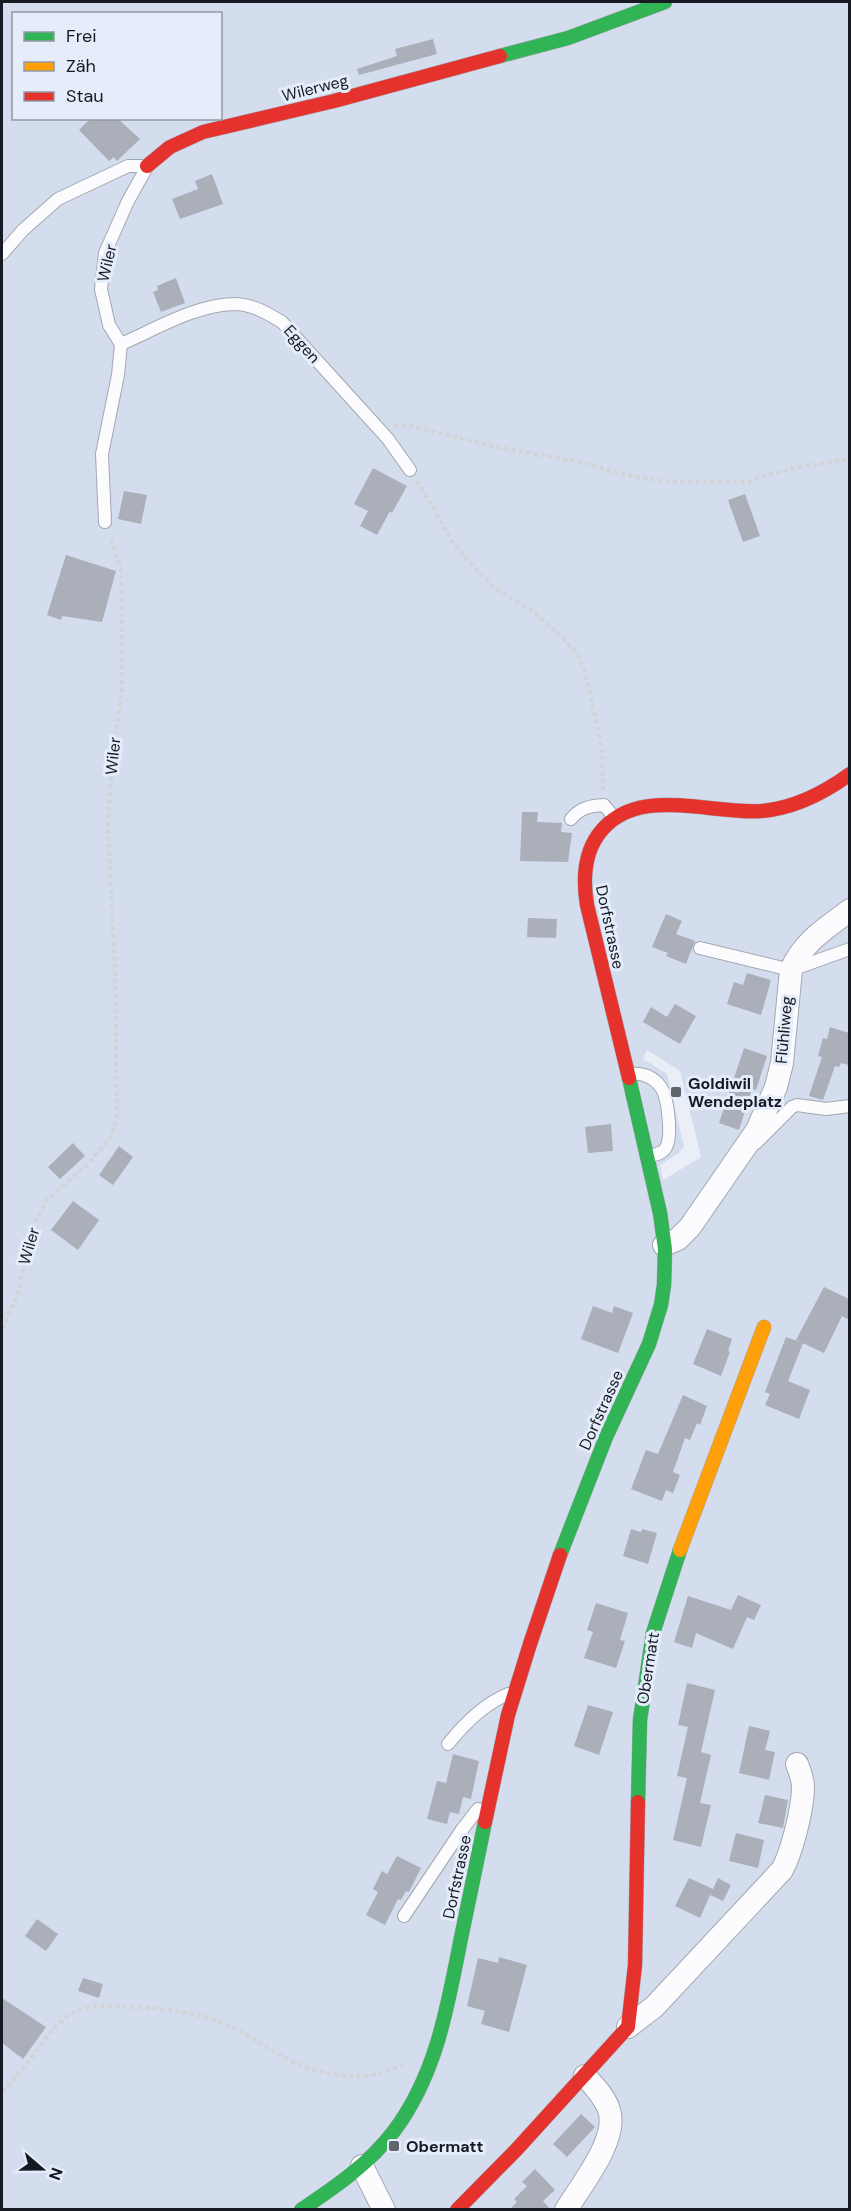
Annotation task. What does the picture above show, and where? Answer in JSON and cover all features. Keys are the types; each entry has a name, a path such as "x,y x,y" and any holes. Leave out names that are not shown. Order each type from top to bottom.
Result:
{"street":[{"name":"Wilerweg","path":"147,166 170,147 203,132 334,101 568,38 665,2"},
{"name":"Dorfstrasse","path":"301,2210 346,2181 390,2136 417,2096 434,2057 445,2017 515,1691 588,1481 654,1329 664,1287 664,1245 656,1191 584,890 585,867 590,849 598,833 615,818 635,809 661,805 739,812 781,808 799,803 824,791 849,774"},
{"name":"Flühliweg","path":"664,1245 678,1239 690,1227 757,1130 780,1076 791,970 806,944 849,910"},
{"name":"Obermatt","path":"628,2027 635,1965 640,1720 648,1657 658,1611 668,1582 764,1327"},
{"path":"457,2210 585,2076 628,2027 654,2007 782,1870 790,1852 803,1790 797,1764"},
{"path":"566,2210 598,2158 611,2130 611,2119 606,2100 585,2076"},
{"path":"362,2166 384,2210"}],"lane":[{"path":"2,254 23,230 58,199 128,166 147,166"},
{"name":"Wiler","path":"121,344 109,325 101,289 105,253 128,201 147,166"},
{"name":"Eggen","path":"121,344 198,310 236,304 262,310 282,322 375,425 410,470"},
{"path":"105,522 102,454 118,375 121,344"},
{"path":"571,819 577,812 587,807 604,805 615,818"},
{"path":"700,948 791,970 849,949"},
{"path":"628,1075 648,1076 662,1089 669,1119 668,1143 657,1155 647,1156"},
{"path":"748,1143 756,1143 762,1139 786,1111 797,1105 826,1109 849,1106"},
{"path":"448,1744 460,1729 495,1700 515,1691"},
{"path":"404,1916 461,1831 478,1809 490,1802"}],"path":[{"path":"375,425 411,426 491,446 580,462 622,474 662,481 749,482 762,476 795,468 849,459"},
{"path":"410,470 454,544 470,563 496,589 535,613 577,654 585,670 602,749 604,805"},
{"name":"Wiler","path":"2,1329 18,1294 30,1232 45,1202 89,1163 111,1138 117,1116 115,972 108,827 113,751 122,691 121,569 105,522"},
{"path":"2,2092 60,2022 70,2014 88,2007 165,2010 209,2019 238,2030 299,2064 330,2073 378,2074 390,2071 407,2062"}],"shaded area":[{"path":"2,2 849,2 849,2209 2,2209","holes":["647,1050 680,1071 701,1157 663,1180 660,1165 679,1153 684,1146 667,1074 643,1059"]}],"building":[{"path":"433,39 437,54 359,75 357,69 397,56 395,49"},
{"path":"89,120 119,120 140,139 117,161 114,157 109,161 79,130"},
{"path":"212,174 223,204 180,219 172,199 198,189 195,181"},
{"path":"176,278 185,303 161,312 153,292 158,290 157,286"},
{"path":"373,468 407,486 377,535 360,526 368,511 354,504"},
{"path":"124,491 147,495 141,524 118,519"},
{"path":"745,494 760,536 743,542 728,500"},
{"path":"66,555 116,571 102,622 62,616 61,620 47,615"},
{"path":"522,812 538,812 537,822 562,823 561,832 572,833 568,862 520,861"},
{"path":"666,914 682,921 676,934 695,941 686,964 652,947"},
{"path":"528,918 557,919 556,938 527,937"},
{"path":"747,973 771,980 761,1015 727,1004 734,982 743,985"},
{"path":"675,1004 696,1016 680,1044 643,1022 651,1007 667,1017"},
{"path":"830,1027 849,1033 849,1065 841,1063 839,1067 835,1066 823,1100 809,1096 822,1057 818,1056 823,1038 827,1039"},
{"path":"744,1048 767,1056 756,1090 752,1089 739,1130 719,1123"},
{"path":"611,1124 613,1151 588,1153 585,1127"},
{"path":"73,1143 85,1156 60,1179 48,1167"},
{"path":"119,1146 133,1157 113,1185 99,1175"},
{"path":"73,1201 99,1220 78,1250 51,1230"},
{"path":"824,1287 849,1299 849,1320 842,1316 824,1353 796,1340"},
{"path":"593,1306 612,1313 614,1306 633,1313 618,1353 581,1339"},
{"path":"707,1329 732,1339 721,1376 693,1364"},
{"path":"786,1337 803,1343 788,1381 810,1390 799,1419 765,1405 770,1394 765,1392"},
{"path":"683,1395 707,1406 700,1425 697,1423 690,1440 685,1438 673,1472 680,1475 673,1493 666,1490 662,1501 631,1489 646,1450 658,1454"},
{"path":"631,1529 657,1533 648,1564 623,1556"},
{"path":"738,1595 761,1605 754,1620 747,1617 733,1649 696,1633 692,1648 674,1642 688,1596 731,1610"},
{"path":"596,1603 628,1613 620,1640 625,1641 616,1668 584,1658 593,1632 587,1630"},
{"path":"687,1683 715,1690 701,1752 711,1755 700,1803 711,1805 701,1847 673,1840 687,1778 677,1776 688,1727 678,1725"},
{"path":"588,1705 613,1712 599,1755 574,1746"},
{"path":"749,1726 770,1731 765,1750 775,1752 769,1780 739,1773"},
{"path":"453,1754 479,1761 471,1799 463,1797 459,1814 450,1812 447,1824 427,1819 437,1781 446,1783"},
{"path":"765,1795 788,1800 783,1828 758,1823"},
{"path":"736,1833 764,1840 758,1868 729,1861"},
{"path":"397,1856 421,1868 409,1892 406,1891 401,1900 398,1899 385,1925 366,1915 378,1892 373,1889 382,1871 387,1874"},
{"path":"689,1878 713,1889 718,1878 731,1885 723,1901 710,1895 700,1918 675,1906"},
{"path":"37,1919 58,1934 46,1951 25,1936"},
{"path":"499,1957 527,1965 509,2032 481,2024 485,2011 467,2006 478,1958 498,1963"},
{"path":"83,1978 103,1984 99,1998 78,1991"},
{"path":"2,1998 46,2027 23,2059 2,2043"},
{"path":"581,2114 595,2127 567,2157 553,2144"},
{"path":"535,2169 555,2190 543,2201 551,2210 509,2210 517,2202 514,2199 527,2186 522,2182"}],"traffic: fast":[{"path":"500,56 568,38 665,2"},
{"path":"560,1555 606,1437 649,1344 661,1305 664,1285 665,1249 660,1213 629,1078"},
{"path":"638,1802 640,1720 653,1633 680,1550"},
{"path":"301,2210 339,2184 374,2154 394,2131 420,2087 438,2041 444,2017 485,1822"}],"traffic: slow":[{"path":"680,1550 764,1327"}],"traffic: jam":[{"path":"147,166 170,147 203,132 334,101 500,56"},
{"path":"629,1078 587,905 585,878 587,860 598,835 614,819 632,810 652,806 674,805 742,811 762,811 786,807 819,793 850,774"},
{"path":"485,1822 508,1715 560,1555"},
{"path":"457,2210 517,2149 628,2027 635,1965 638,1802"}],"place":[{"name":"Goldiwil Wendeplatz","path":"676,1092"},
{"name":"Obermatt","path":"394,2146"}]}
